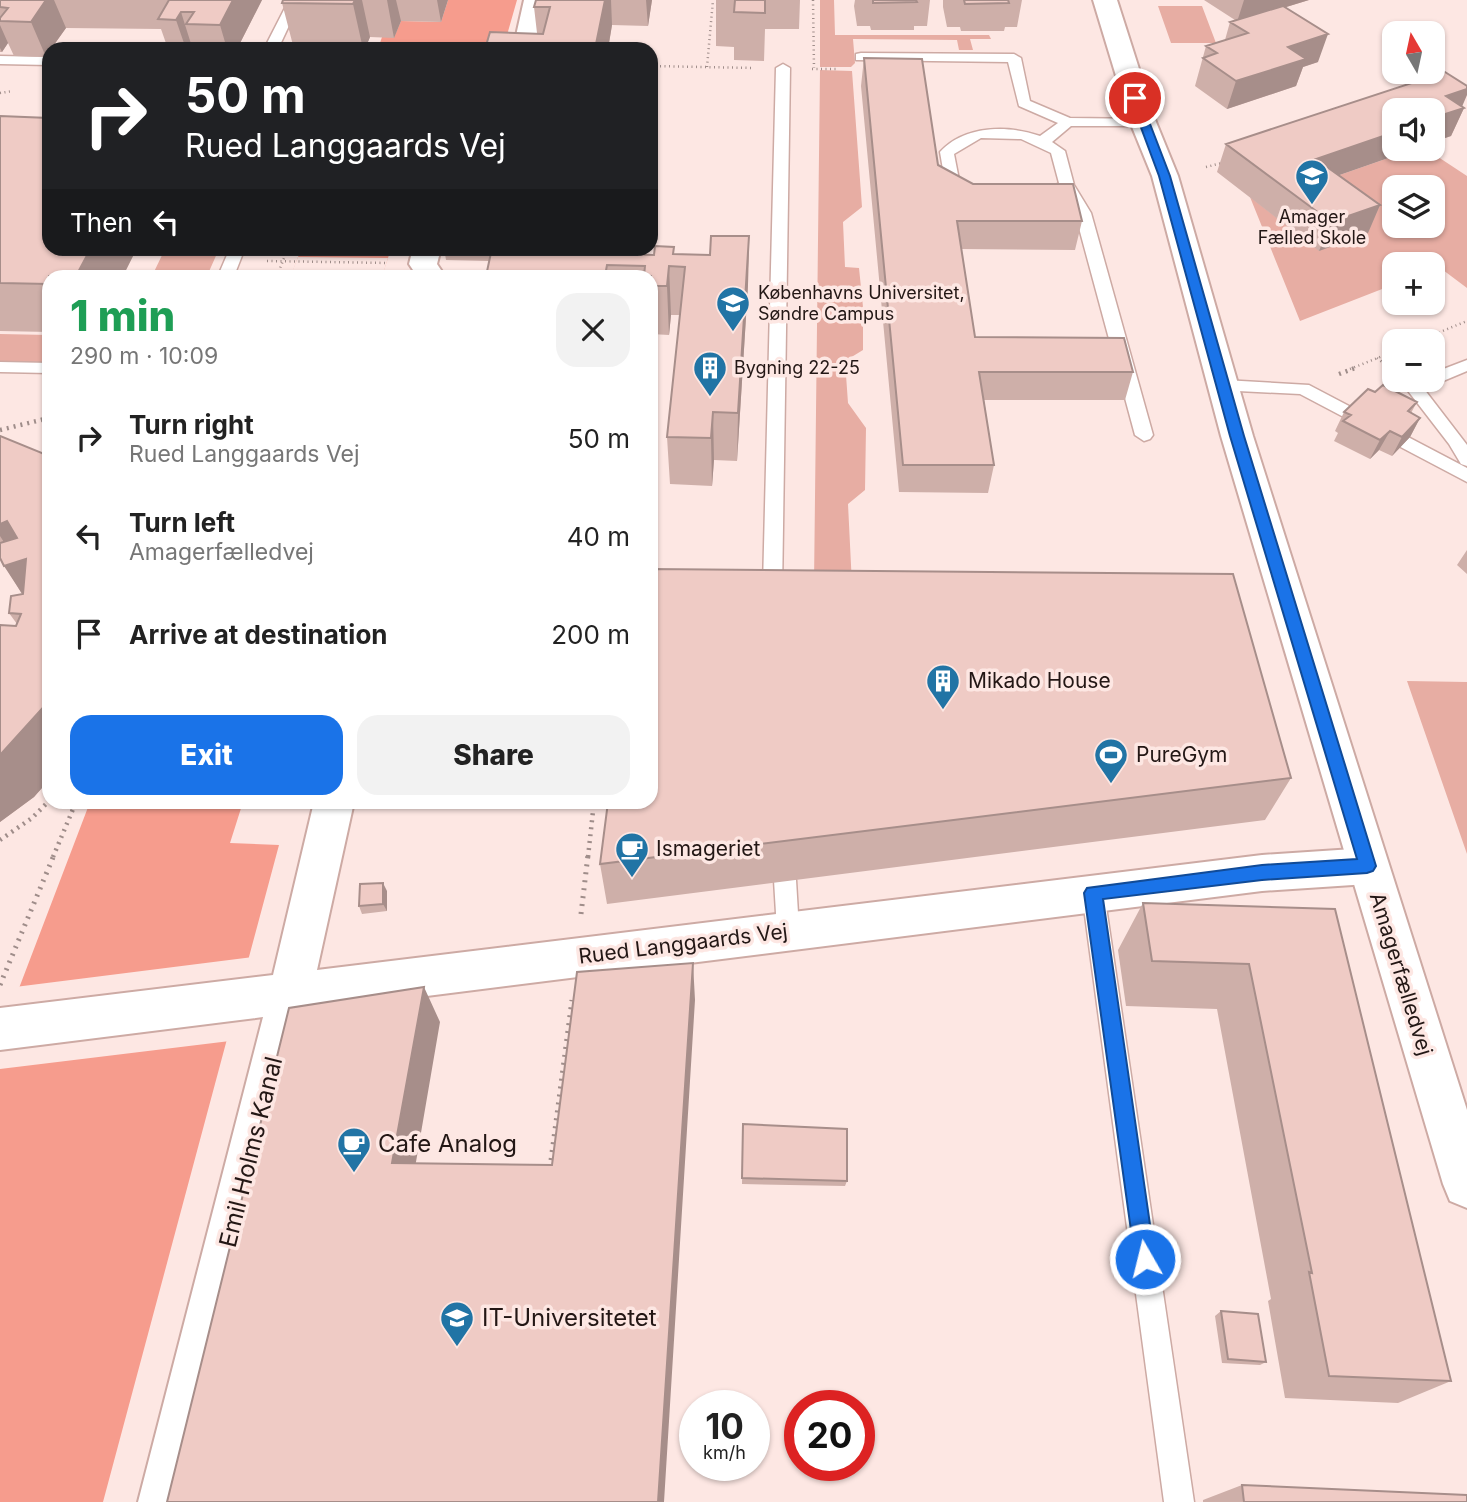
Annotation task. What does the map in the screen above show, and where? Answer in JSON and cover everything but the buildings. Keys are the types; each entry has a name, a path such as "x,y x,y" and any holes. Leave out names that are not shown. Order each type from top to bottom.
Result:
{"street":[{"path":"527,42 536,0"},
{"name":"Amagerfælledvej","path":"1105,0 1143,122 1165,176 1224,386 1367,866 1467,1184"},
{"name":"Emil Holms Kanal","path":"165,1502 270,994 332,809"},
{"name":"Rued Langgaards Vej","path":"0,1029 1093,893 1262,873 1367,866"}],"lane":[{"path":"274,42 295,0"},
{"path":"861,57 1014,58 1024,103 1068,122 1143,122"},
{"path":"0,60 42,61"},
{"path":"745,591 772,601 783,68"},
{"path":"1042,142 1068,122"},
{"path":"976,199 953,187 947,152 978,134 1023,135 1058,150 1067,185 1083,213 1144,435"},
{"path":"1027,199 1040,200 1067,185"},
{"path":"1445,374 1467,365"},
{"path":"0,367 42,368"},
{"path":"1224,386 1303,389 1467,475"},
{"path":"1417,392 1455,440 1467,460"},
{"path":"785,880 788,930"},
{"path":"1093,893 1179,1502"}],"path":[{"path":"707,67 713,0"},
{"path":"813,0 814,69"},
{"path":"1206,167 1230,160"},
{"path":"288,261 427,263"},
{"path":"1445,330 1467,321"},
{"path":"1303,389 1382,356"},
{"path":"1377,358 1382,362"},
{"path":"0,430 42,420"},
{"path":"0,840 42,808"},
{"path":"0,986 73,809"},
{"path":"580,915 593,809"},
{"path":"548,1179 572,999"}],"shaded area":[{"path":"448,0 517,0 505,42 380,42 382,37 394,37 401,21 441,22"},
{"path":"820,0 834,0 835,35 989,35 991,39 970,39 973,50 959,50 957,40 853,39 855,63 851,67 820,67"},
{"path":"1158,6 1202,6 1216,43 1171,43"},
{"path":"820,70 852,71 862,207 843,222 845,267 859,268 863,307 863,350 845,361 848,403 866,428 865,490 848,504 852,585 814,583"},
{"path":"1382,160 1444,161 1467,176 1467,288 1445,272 1445,252 1382,252 1382,289 1300,321 1250,197 1320,251 1305,187"},
{"path":"161,256 216,256 210,270 155,270"},
{"path":"298,256 389,256 384,270 293,270"},
{"path":"0,334 42,335 42,363 0,361"},
{"path":"1407,681 1467,682 1467,854"},
{"path":"87,809 241,809 230,843 279,845 103,1502 0,1502 0,1038"}],"pier":[{"path":"298,257 388,258 384,270 293,270"},
{"path":"253,957 230,1041 0,1069 0,1029 15,987"}],"place":[{"name":"Amager Fælled Skole","path":"1312,206"},
{"name":"Københavns Universitet, Søndre Campus","path":"733,333"},
{"name":"Bygning 22-25","path":"710,398"},
{"name":"Mikado House","path":"943,711"},
{"name":"PureGym","path":"1111,785"},
{"name":"Ismageriet","path":"632,879"},
{"name":"Cafe Analog","path":"354,1174"},
{"name":"IT-Universitetet","path":"457,1348"}],"route":[{"path":"1135,98 1165,176 1237,436 1367,866 1262,873 1093,893 1145,1259"}]}
